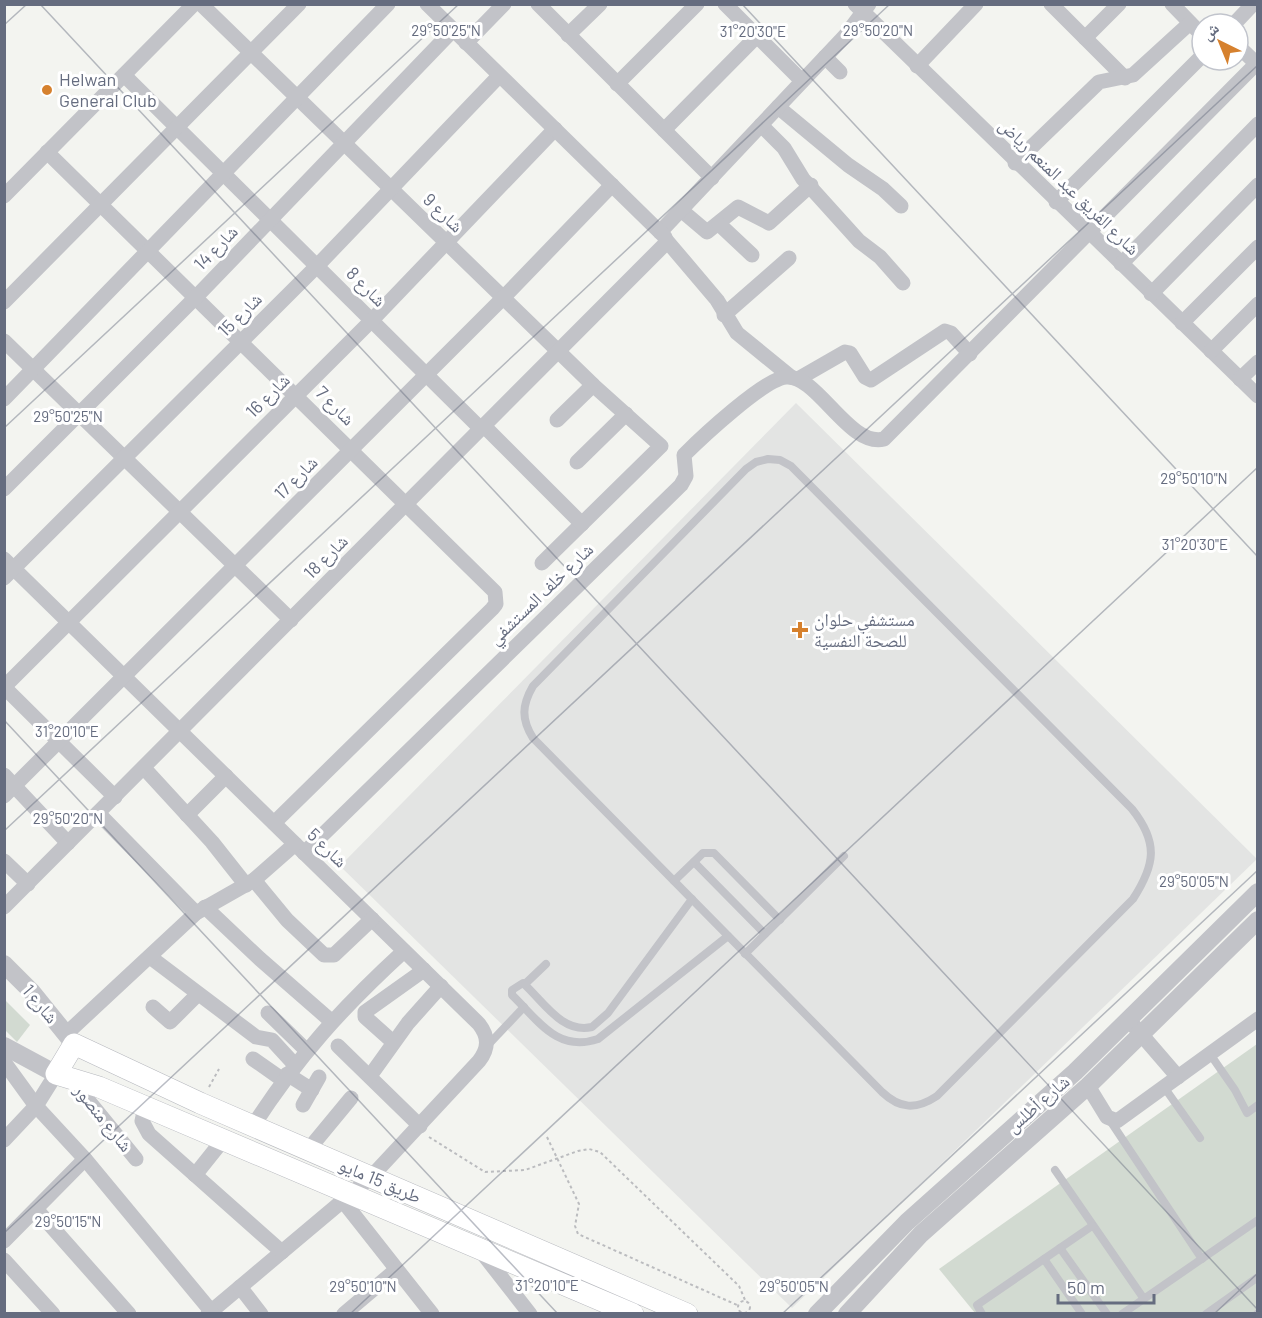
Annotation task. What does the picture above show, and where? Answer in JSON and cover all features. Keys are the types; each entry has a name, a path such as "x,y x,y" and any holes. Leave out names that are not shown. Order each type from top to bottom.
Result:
{"main road":[{"path":"63,1075 70,1039"},
{"name":"طريق 15 مايو","path":"70,1039 253,1126 687,1314"},
{"name":"طريق 15 مايو","path":"63,1075 223,1140 347,1198 479,1249 633,1314"}],"street":[{"path":"4,196 194,4"},
{"name":"شارع 9","path":"201,4 593,385 661,446 582,524"},
{"path":"4,302 299,4"},
{"path":"4,399 225,175 388,4"},
{"path":"427,4 664,236 717,300 729,325 753,348 794,378 868,439 876,441 890,434 1087,232 1257,63"},
{"path":"466,43 504,4"},
{"path":"538,4 712,178"},
{"path":"568,35 600,4"},
{"path":"617,84 697,4"},
{"path":"725,4 802,81"},
{"path":"917,66 976,4"},
{"path":"1051,4 1125,78"},
{"path":"1085,38 1119,4"},
{"path":"1015,163 1098,82 1125,78 1139,70 1190,23 1172,4"},
{"name":"شارع الفريق عبد المنعم رياض","path":"862,7 917,66 1015,163 1257,396"},
{"name":"شارع 18","path":"4,908 558,351 664,236 681,210 845,36 862,7"},
{"name":"شارع 14","path":"4,489 196,297 453,30"},
{"path":"664,130 756,36"},
{"path":"825,57 840,72"},
{"path":"1056,202 1190,68"},
{"name":"شارع 8","path":"124,75 427,375 582,524"},
{"name":"شارع 15","path":"8,568 124,458 317,266 499,76"},
{"path":"778,107 848,165 883,189 901,206"},
{"path":"1121,264 1257,124"},
{"path":"761,125 784,148 797,171 859,241 880,257 903,283"},
{"name":"شارع 16","path":"4,687 372,320 555,129"},
{"name":"شارع 7","path":"47,153 492,587 497,598 492,609 274,823"},
{"name":"شارع 17","path":"8,786 59,742 504,298 612,185"},
{"path":"681,210 703,232 710,232 738,207 765,222 773,222 811,185"},
{"path":"1151,294 1257,185"},
{"path":"719,224 752,255"},
{"path":"1182,323 1257,247"},
{"path":"724,315 789,258"},
{"path":"1210,351 1257,304"},
{"name":"شارع خلف المستشفي","path":"70,1039 150,957 201,910 250,883 300,848 681,485 686,476 683,460 685,453 749,399 776,380 794,378 845,352 850,353 867,379 871,380 945,331 951,333 970,354"},
{"path":"4,340 291,620"},
{"path":"1240,379 1257,362"},
{"path":"557,420 593,385"},
{"path":"577,462 626,414"},
{"path":"542,563 582,524"},
{"name":"شارع 5","path":"8,568 69,623 479,1024 484,1031 487,1047"},
{"path":"4,687 115,797"},
{"path":"144,768 250,883 324,955 333,955 372,919"},
{"path":"187,815 226,776"},
{"path":"8,786 68,843"},
{"path":"98,813 201,910 331,1021"},
{"path":"4,861 28,884"},
{"name":"شارع أطلس","path":"817,1314 907,1222 1075,1072 1257,892"},
{"name":"شارع أطلس","path":"847,1314 921,1234 1088,1086 1257,920"},
{"path":"253,1126 288,1073 331,1021 404,951"},
{"path":"150,957 256,1037 272,1040 288,1073"},
{"name":"شارع 1","path":"4,964 31,991 70,1039"},
{"path":"393,1042 365,1017 365,1012 424,970"},
{"path":"370,1077 393,1042 441,987"},
{"path":"153,1007 170,1022 198,994"},
{"path":"268,1013 306,1050"},
{"path":"1128,1019 1178,1077"},
{"path":"1088,1086 1110,1120 1117,1121 1257,1019"},
{"name":"شارع منصور","path":"4,1046 63,1075 136,1159"},
{"path":"338,1046 418,1127"},
{"path":"4,1062 36,1106 85,1159 210,1312 371,1177 479,1061 487,1047"},
{"path":"253,1059 315,1084 303,1105"},
{"path":"4,1140 63,1075"},
{"path":"308,1150 351,1098"},
{"path":"145,1107 142,1114 144,1128 282,1252"},
{"path":"195,1175 223,1140"},
{"path":"4,1241 85,1159"},
{"path":"347,1198 396,1270 432,1314"},
{"path":"36,1209 129,1314"},
{"path":"479,1249 530,1314"},
{"path":"4,1260 53,1314"},
{"path":"344,1314 396,1270"},
{"path":"240,1287 261,1314"}],"lane":[{"path":"762,460 780,460 791,466 1132,809 1144,824 1151,841 1152,860 1145,881 1133,899 937,1096 924,1105 908,1107 893,1103 692,899 533,738 526,726 523,712 526,698 533,686 746,469 762,460"},
{"path":"674,881 703,853 714,853 780,920"},
{"path":"745,954 843,856"},
{"path":"694,862 765,934"},
{"path":"692,899 608,1013 592,1027 572,1028 563,1023 525,984 520,982 511,992 524,1007 563,1041 586,1043 598,1039 728,936"},
{"path":"525,984 546,964"},
{"path":"487,1047 524,1007"},
{"path":"1210,1054 1235,1089 1247,1113 1257,1105"},
{"path":"1164,1087 1200,1138"},
{"path":"1110,1120 1202,1259"},
{"path":"1055,1170 1144,1299"},
{"path":"1122,1314 1257,1220"},
{"path":"982,1314 977,1305 1092,1226"},
{"path":"1060,1248 1107,1314"},
{"path":"1044,1260 1082,1314"},
{"path":"1206,1314 1257,1278"}],"path":[{"path":"208,1088 219,1069"},
{"path":"418,1127 484,1172 525,1170 558,1157 589,1149 600,1152 739,1286 745,1300 750,1305 750,1312 739,1312 737,1305 578,1234 575,1226 579,1204 558,1157 547,1137"},
{"path":"737,1305 745,1300"}],"shaded area":[{"name":"مستشفي حلوان للصحة النفسية","path":"796,403 1257,859 792,1308 340,866"},
{"path":"4,999 30,1025 17,1042 5,1030"},
{"path":"1257,1044 1257,1313 975,1313 939,1269"}],"place":[{"name":"Helwan General Club","path":"47,90"},
{"name":"مستشفي حلوان للصحة النفسية","path":"800,630"}]}
